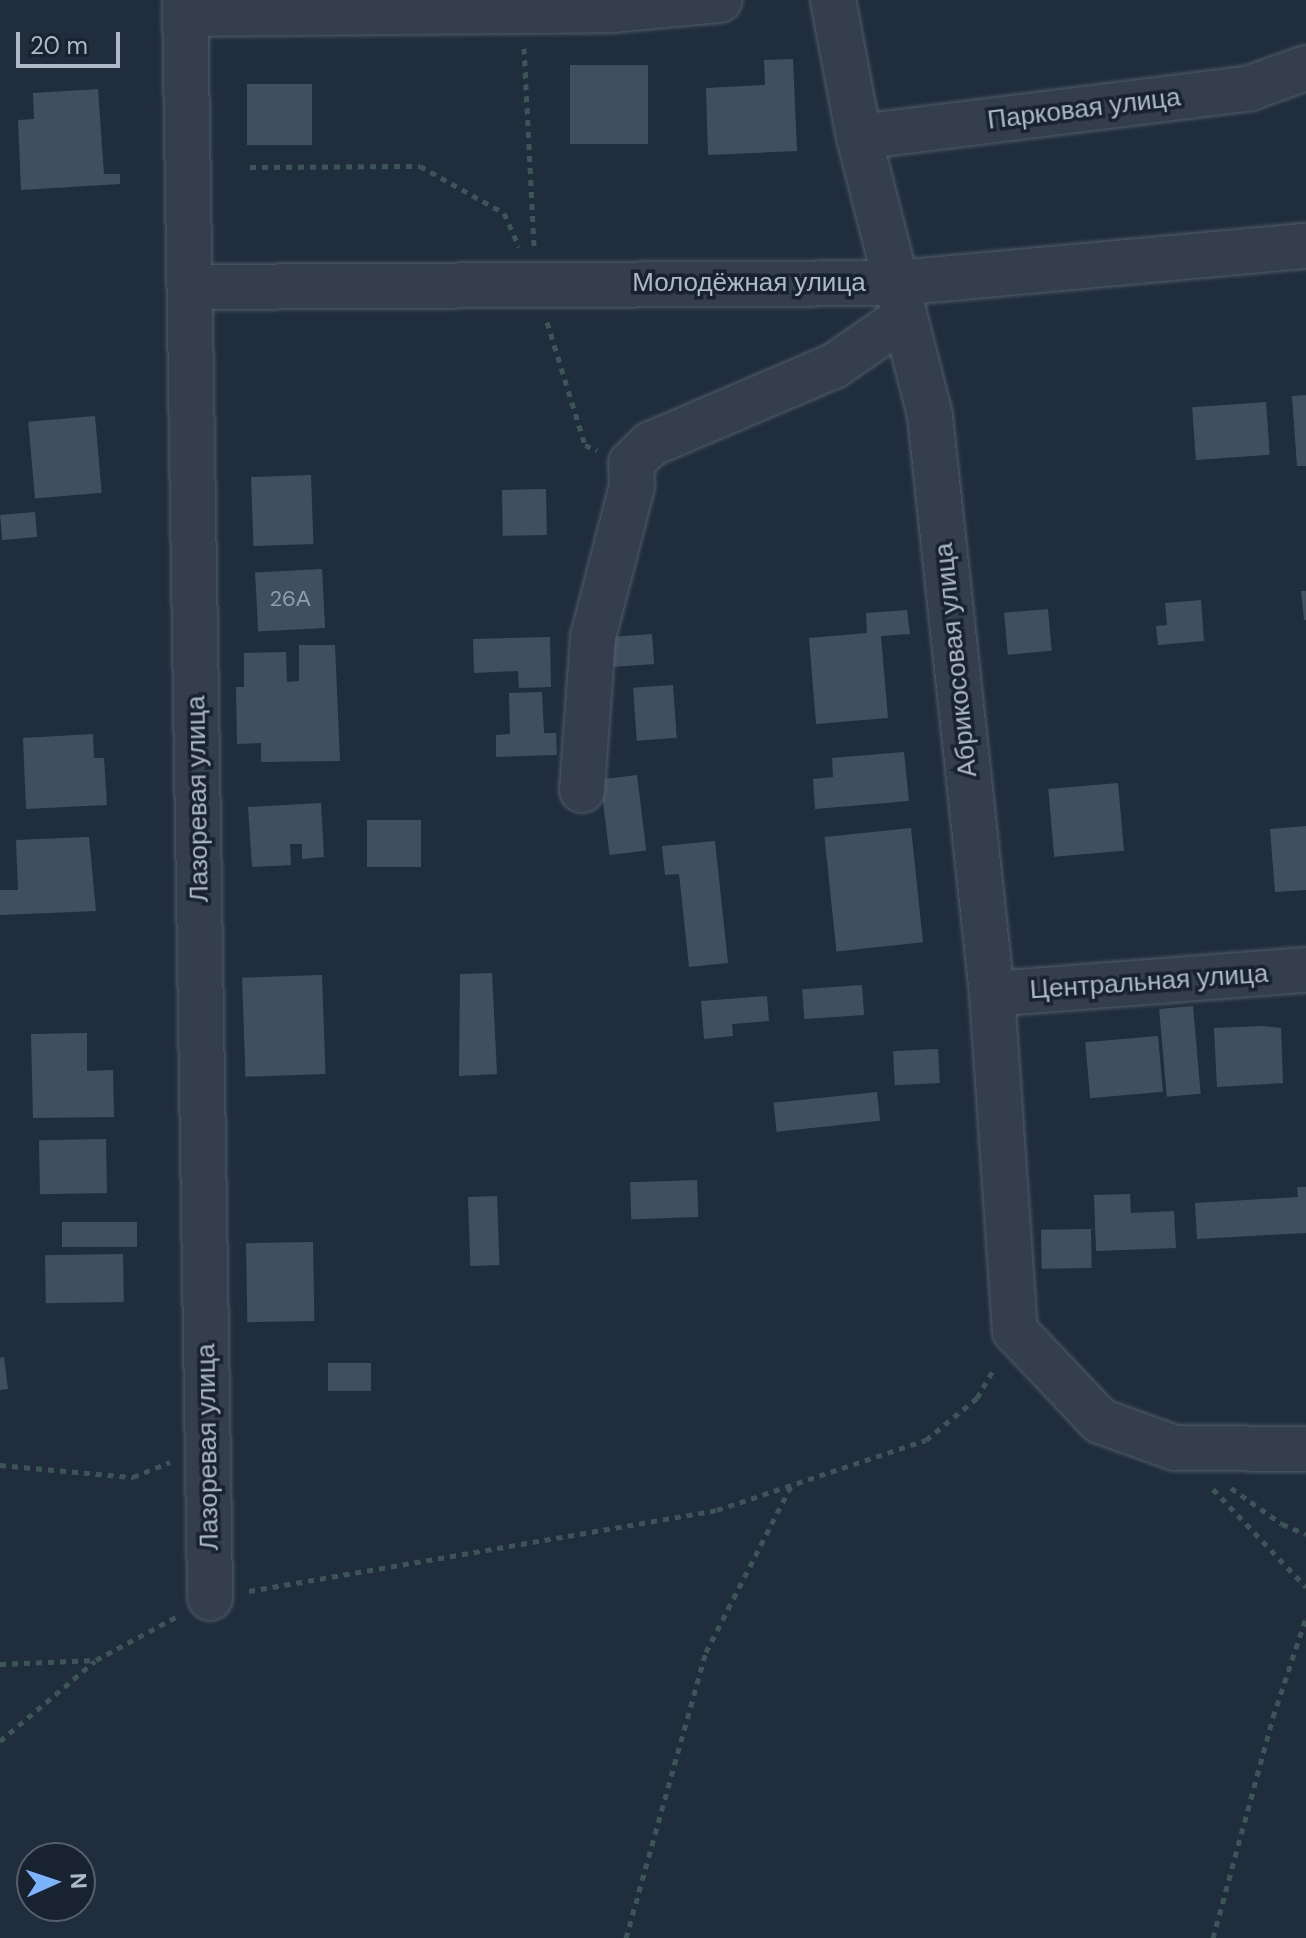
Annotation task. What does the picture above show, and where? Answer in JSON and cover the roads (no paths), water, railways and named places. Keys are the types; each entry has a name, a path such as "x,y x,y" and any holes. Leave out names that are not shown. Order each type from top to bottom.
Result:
{"street":[{"path":"185,7 612,10 720,0"},
{"name":"Абрикосовая улица","path":"833,0 859,137 930,416 992,994 1015,1331 1100,1421 1175,1448 1306,1449"},
{"name":"Лазоревая улица","path":"185,7 210,1598"},
{"name":"Парковая улица","path":"859,137 1250,88 1306,68"},
{"name":"Молодёжная улица","path":"190,287 536,285 901,300 1306,246"},
{"path":"582,790 593,637 632,486 631,463 651,444 834,366 901,300"},
{"name":"Центральная улица","path":"992,994 1306,970"}]}
